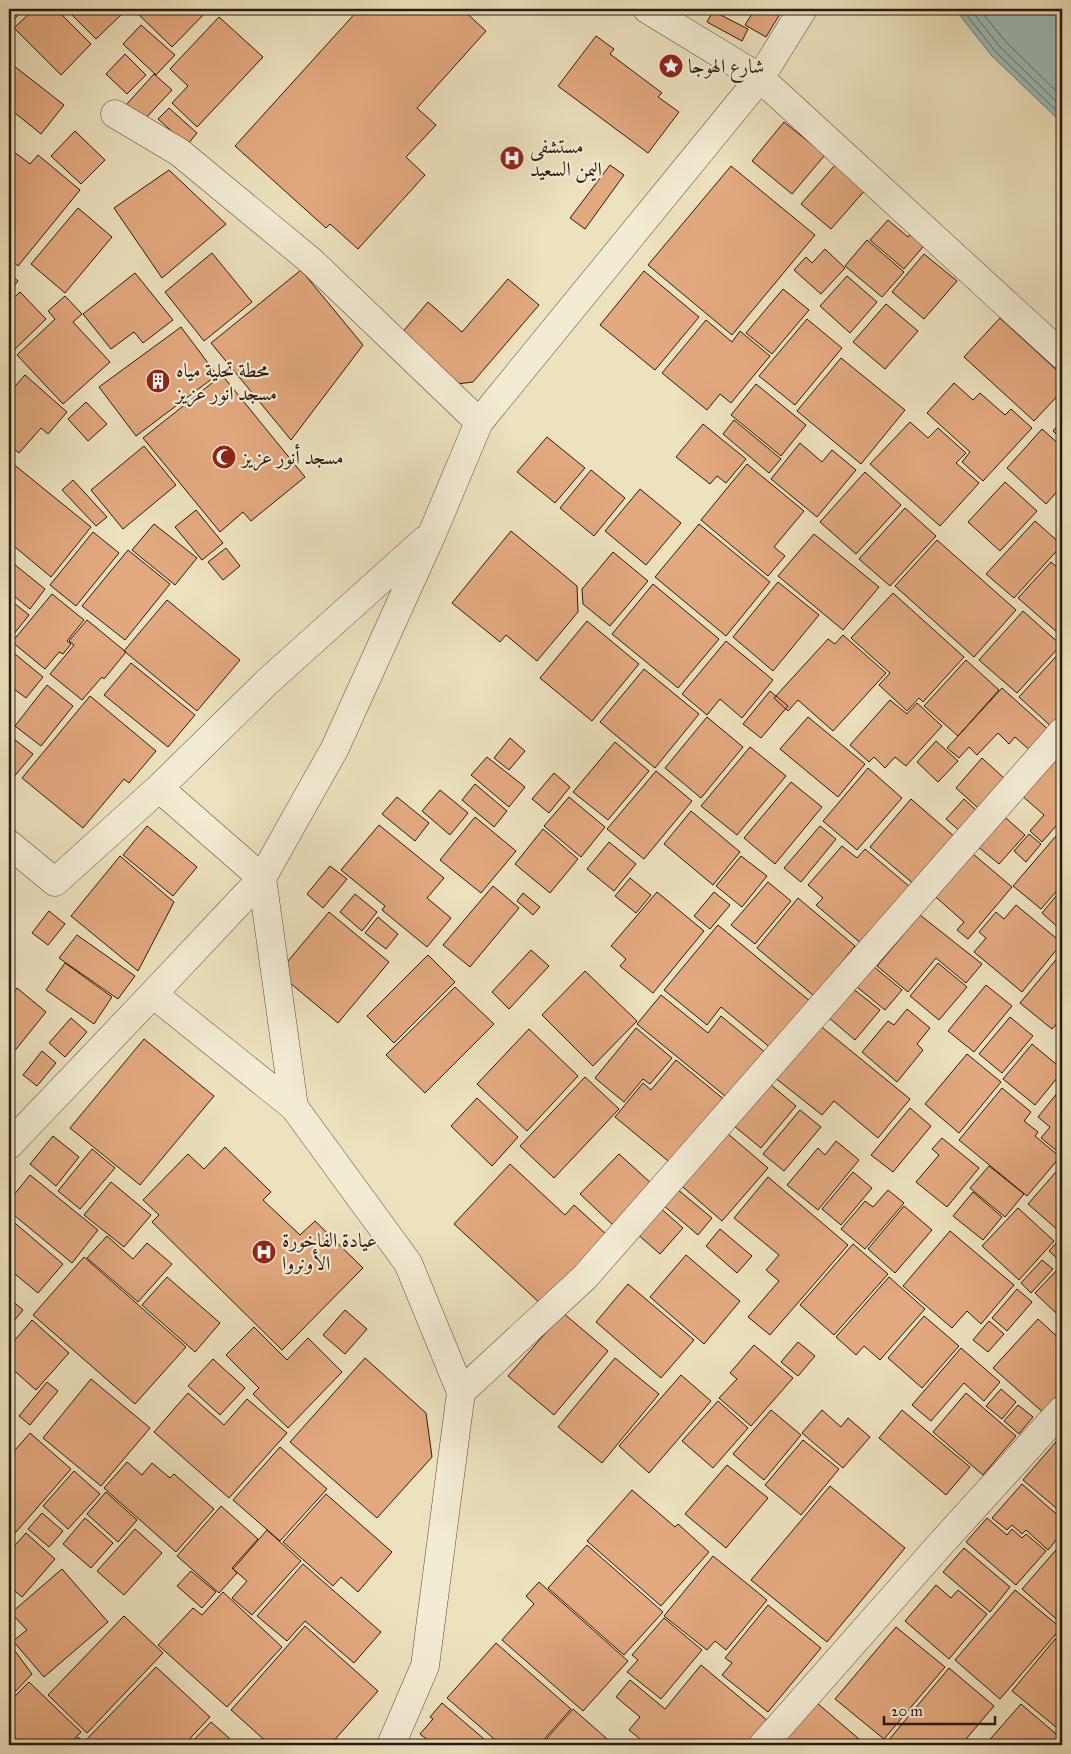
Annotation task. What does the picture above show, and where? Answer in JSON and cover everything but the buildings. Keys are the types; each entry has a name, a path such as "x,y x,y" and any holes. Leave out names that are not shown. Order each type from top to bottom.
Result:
{"street":[{"path":"646,9 760,78 1062,355"},
{"path":"9,1144 262,878 336,748 432,534 479,422 760,78 803,9"},
{"path":"115,114 179,152 311,261 479,422"},
{"path":"9,844 55,882 159,788 267,682 432,534"},
{"path":"461,1392 585,1277 1062,732"},
{"path":"159,788 262,878 294,1107"},
{"path":"153,994 294,1107 408,1264 461,1392 425,1666 391,1745"},
{"path":"763,1745 1062,1410"}],"water":[{"path":"955,9 1062,9 1062,123 991,55"}],"place":[{"name":"شارع الهوجا","path":"671,66"},
{"name":"مستشفى اليمن السعيد","path":"512,158"},
{"name":"محطة تحلية مياه مسجد انور عزيز","path":"158,381"},
{"name":"مسجد أنور عزيز","path":"224,457"},
{"name":"عيادة الفاخورة الأونروا","path":"264,1252"}]}
